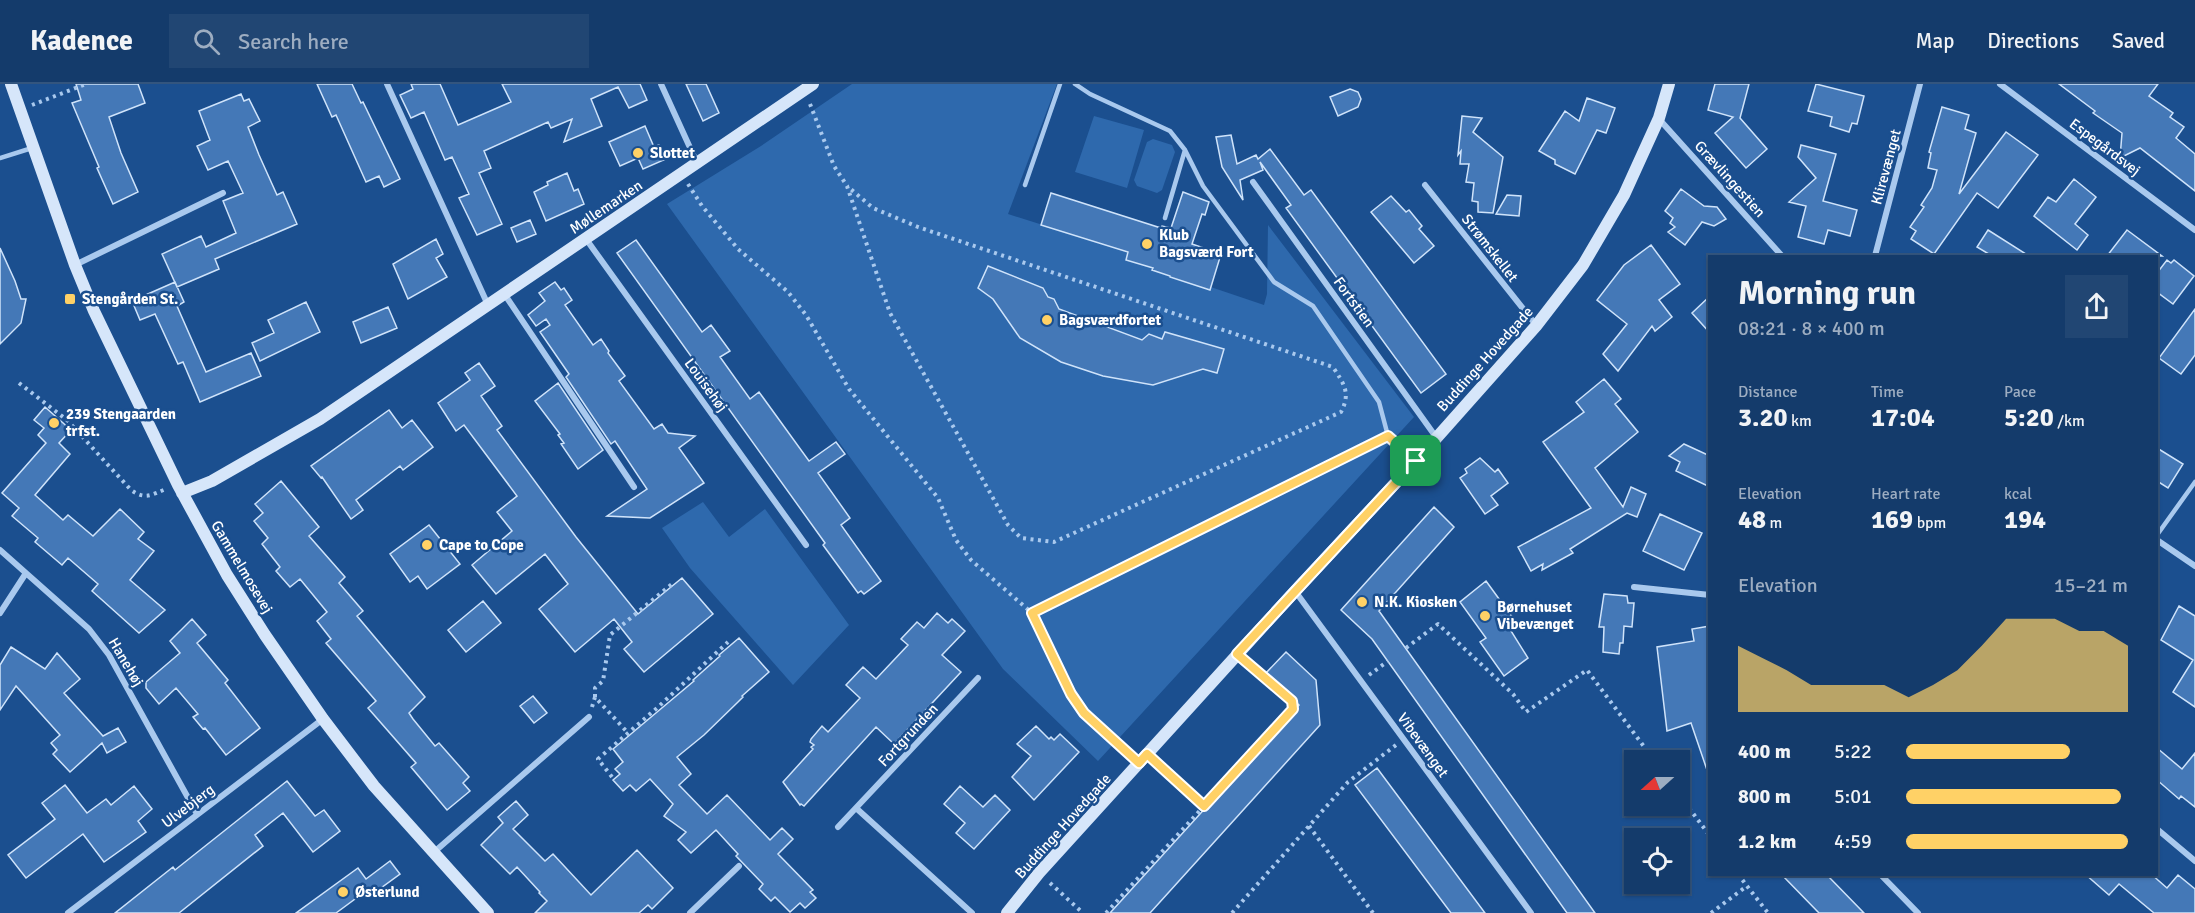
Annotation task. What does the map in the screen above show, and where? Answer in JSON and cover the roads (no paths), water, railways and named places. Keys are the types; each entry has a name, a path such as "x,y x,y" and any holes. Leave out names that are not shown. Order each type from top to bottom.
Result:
{"street":[{"name":"Gammelmosevej","path":"11,84 75,265 94,311 180,489 227,575 324,719 374,786 488,913"},
{"path":"387,84 488,306"},
{"path":"661,84 697,163"},
{"name":"Buddinge Hovedgade","path":"1007,913 1039,873 1416,461 1536,326 1583,265 1624,195 1659,118 1669,84"},
{"name":"Klirevænget","path":"1875,255 1920,84"},
{"name":"Espegårdsvej","path":"2000,84 2195,230"},
{"name":"Møllemarken","path":"180,489 212,481 310,425 505,296 809,87"},
{"name":"Grævlingestien","path":"1659,118 1781,255"},
{"name":"Fortstien","path":"1253,182 1436,437"},
{"name":"Strømskellet","path":"1425,185 1536,326"},
{"path":"75,265 223,193"},
{"name":"Louisehøj","path":"586,239 806,545"},
{"path":"505,296 634,487"},
{"path":"2158,541 2195,566"},
{"name":"Hanehøj","path":"0,550 89,629 110,655 197,814"},
{"path":"0,613 26,573"},
{"path":"1634,587 1708,595"},
{"name":"Vibevænget","path":"1295,591 1531,913"},
{"name":"Fortgrunden","path":"838,827 978,678"},
{"path":"433,853 589,717"},
{"name":"Ulvebjerg","path":"68,913 324,719"},
{"path":"856,808 972,913"},
{"path":"2158,830 2195,861"},
{"path":"690,913 740,866"},
{"path":"1882,876 1918,913"}],"lane":[{"path":"1025,185 1060,84"},
{"path":"1076,84 1090,94 1170,131 1185,150 1203,186 1274,282 1313,306 1379,402 1388,436 1416,461"},
{"path":"0,158 34,148"},
{"path":"1166,218 1185,150"},
{"path":"2158,534 2195,482"}],"place":[{"name":"Slottet","path":"638,153"},
{"name":"Klub Bagsværd Fort","path":"1147,244"},
{"name":"Stengården St.","path":"70,299"},
{"name":"Bagsværdfortet","path":"1047,320"},
{"name":"239 Stengaarden trfst.","path":"54,423"},
{"name":"Cape to Cope","path":"427,545"},
{"name":"N.K. Kiosken","path":"1362,602"},
{"name":"Børnehuset Vibevænget","path":"1485,616"},
{"name":"Østerlund","path":"343,892"}]}
